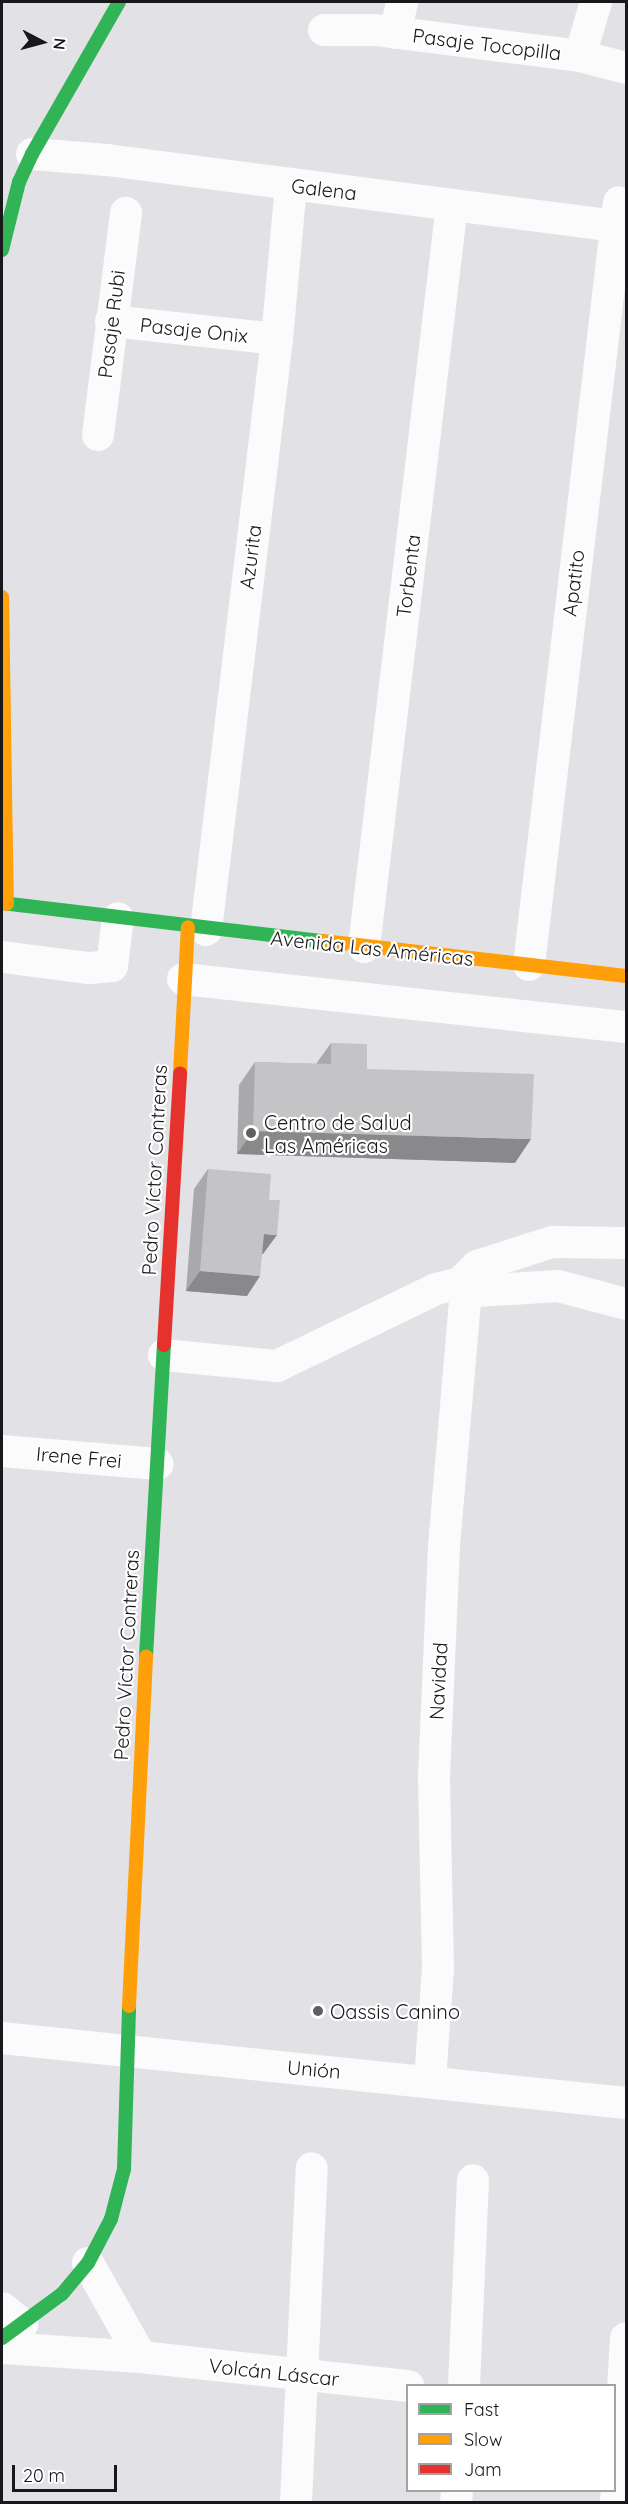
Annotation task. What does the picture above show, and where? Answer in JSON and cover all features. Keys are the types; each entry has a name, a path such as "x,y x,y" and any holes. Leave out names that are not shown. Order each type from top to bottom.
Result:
{"street":[{"path":"2,250 19,182 32,154 119,2"},
{"name":"Pasaje Tocopilla","path":"395,33 402,2"},
{"name":"Pasaje Tocopilla","path":"580,56 596,2"},
{"name":"Pasaje Tocopilla","path":"324,30 395,33 580,56 627,68"},
{"name":"Galena","path":"32,154 452,205 617,214"},
{"name":"Azurita","path":"197,929 277,339 291,184"},
{"name":"Torbenta","path":"364,947 452,205"},
{"name":"Pasaje Rubi","path":"98,435 126,213"},
{"name":"Apatito","path":"529,965 617,214"},
{"name":"Pasaje Onix","path":"111,321 277,339"},
{"path":"2,597 4,904"},
{"name":"Avenida Las Américas","path":"4,904 197,929 627,976"},
{"path":"2,957 89,968 112,966 118,918"},
{"name":"Pedro Víctor Contreras","path":"8,2324 62,2294 88,2263 111,2219 122,2178 133,1879 164,1355 183,979 197,929"},
{"path":"183,979 627,1027"},
{"path":"164,1355 277,1366 436,1289 460,1283 477,1266 552,1242 627,1243"},
{"path":"460,1283 477,1291 558,1286 627,1304"},
{"name":"Navidad","path":"430,2080 438,1969 434,1776 444,1546 465,1301 460,1283"},
{"name":"Irene Frei","path":"2,1450 157,1464"},
{"name":"Unión","path":"2,2038 430,2080 627,2103"},
{"path":"296,2502 304,2376 312,2168"},
{"path":"464,2384 473,2180"},
{"path":"88,2263 141,2357"},
{"path":"616,2502 627,2338"},
{"name":"Volcán Láscar","path":"2,2348 141,2357 406,2386"}],"building":[{"path":"331,1043 367,1044 367,1069 534,1074 531,1139 253,1131 255,1062 331,1064"},
{"path":"208,1169 271,1174 269,1200 280,1200 277,1235 264,1234 260,1276 200,1271"}],"traffic: fast":[{"path":"2,250 19,182 32,154 119,2"},
{"path":"2,903 323,941"},
{"path":"146,1656 164,1345"},
{"path":"2,2338 62,2294 88,2263 111,2219 124,2169 129,2006"}],"traffic: slow":[{"path":"2,597 7,904"},
{"path":"180,1073 188,927"},
{"path":"323,941 626,976"},
{"path":"129,2006 146,1656"}],"traffic: jam":[{"path":"164,1345 180,1073"}],"place":[{"name":"Centro de Salud Las Américas","path":"251,1133"},
{"name":"Oassis Canino","path":"318,2011"}]}
